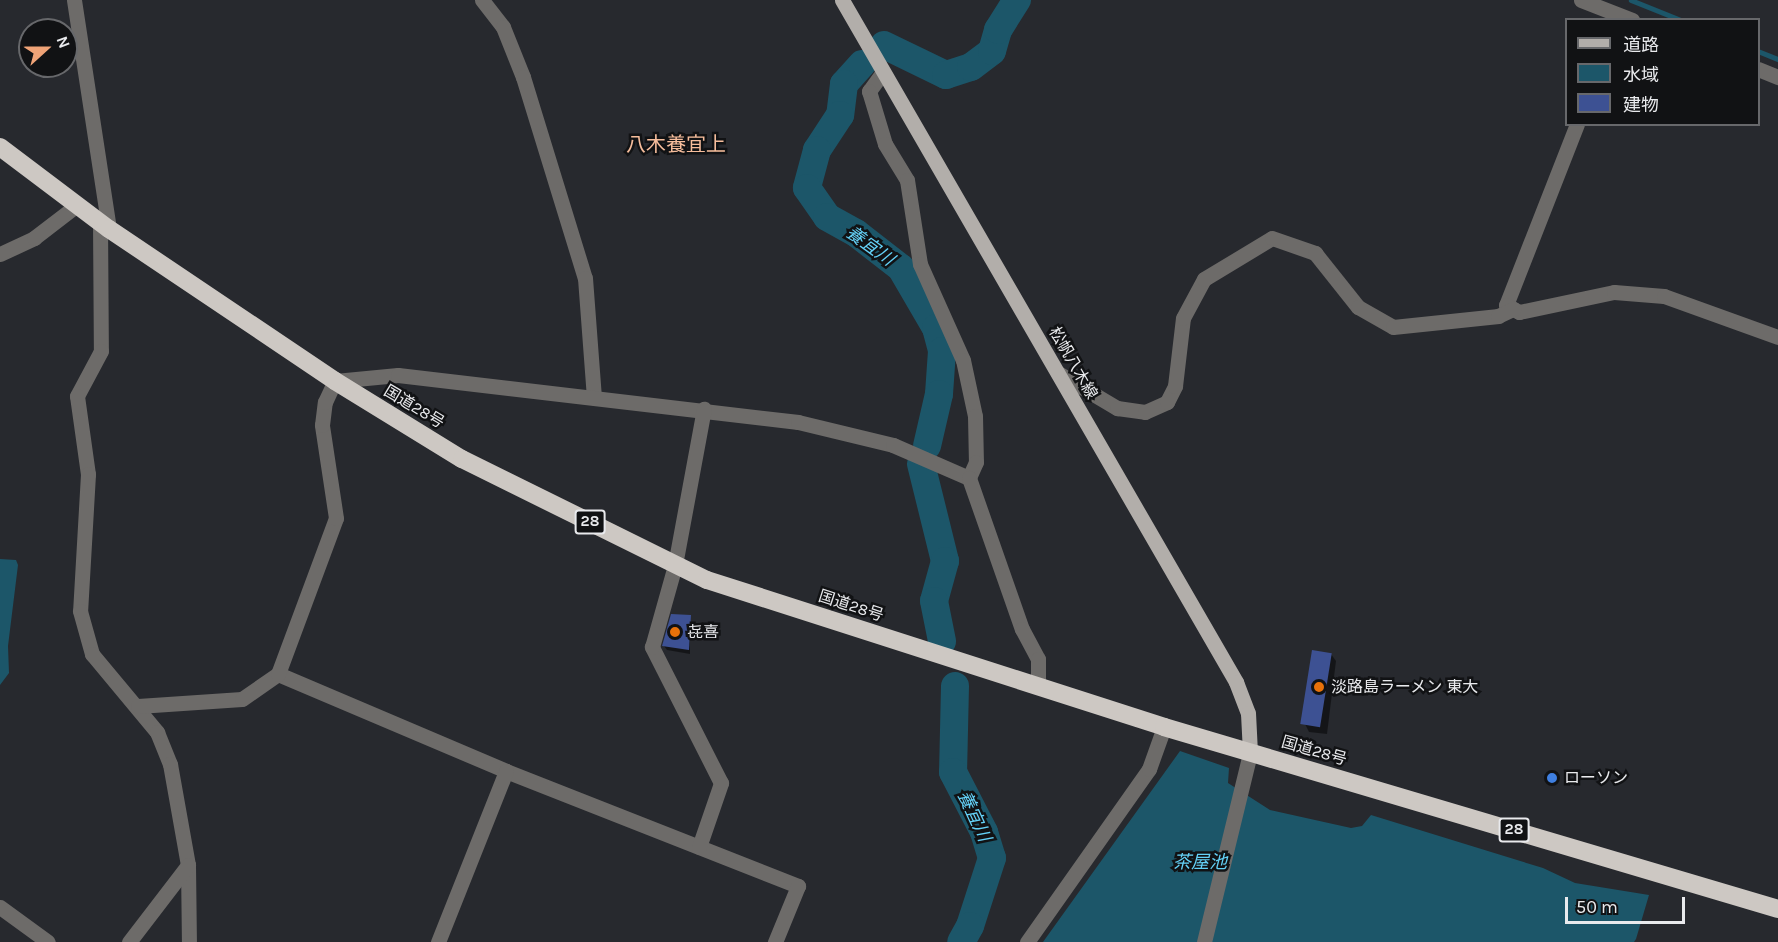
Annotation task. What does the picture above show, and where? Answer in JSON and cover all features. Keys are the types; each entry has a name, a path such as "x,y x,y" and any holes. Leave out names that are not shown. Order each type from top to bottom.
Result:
{"highway":[{"name":"国道28号","path":"0,147 104,226 335,381 462,459 707,580 1164,727 1778,909"}],"main road":[{"name":"松帆八木線","path":"842,0 1236,682 1248,713 1250,753"}],"street":[{"path":"74,0 104,226 101,351 77,396 88,474 80,611 92,654 138,706 157,732 170,764 188,865 189,942"},
{"path":"482,0 503,27 523,77 585,278 594,398"},
{"path":"1581,0 1624,13"},
{"path":"1760,70 1778,77"},
{"path":"883,72 869,91 873,108 885,144 907,180 920,264 963,360 975,416 976,462 969,478 1022,628 1038,659 1038,686"},
{"path":"1576,126 1506,305 1519,312 1614,292 1664,296 1778,337"},
{"path":"0,254 34,238 77,205"},
{"path":"1058,373 1117,408 1145,412 1167,402 1175,386 1183,318 1204,279 1272,238 1315,253 1358,307 1393,327 1498,316 1513,309"},
{"path":"138,706 242,699 278,674 336,518 321,419 335,381 398,375 704,409 798,422 894,445 969,478"},
{"path":"699,848 721,783 652,647 675,565 704,409"},
{"path":"278,674 506,771 798,886 775,942"},
{"path":"1027,942 1149,769 1164,727"},
{"path":"1204,942 1250,753"},
{"path":"438,942 506,771"},
{"path":"129,942 188,865"},
{"path":"0,907 48,942"}],"water":[{"path":"0,559 16,560 18,565 8,646 9,673 0,685"},
{"name":"茶屋池","path":"1180,751 1229,768 1228,783 1270,810 1351,828 1362,826 1371,815 1543,868 1575,883 1649,895 1636,939 1634,942 1043,942"}],"building":[{"name":"㐂喜","path":"671,614 691,615 689,650 662,646"},
{"path":"1312,650 1332,653 1320,727 1300,724"}],"waterway":[{"name":"養宜川","path":"884,45 946,75 971,67 992,51 998,30 1017,0"},
{"path":"1631,0 1676,18"},
{"path":"1760,52 1778,59"},
{"name":"養宜川","path":"862,64 844,84 840,115 817,150 807,188 827,217 856,233 901,268 936,328 942,351 939,394 927,446"},
{"name":"養宜川","path":"921,464 945,561 934,601 942,641"},
{"name":"養宜川","path":"955,686 953,772 984,832 992,858 970,926 961,942"}],"place":[{"name":"㐂喜","path":"675,632"},
{"name":"淡路島ラーメン 東大","path":"1319,687"},
{"name":"ローソン","path":"1552,778"}],"district":[{"name":"八木養宜上","path":"676,144"}]}
